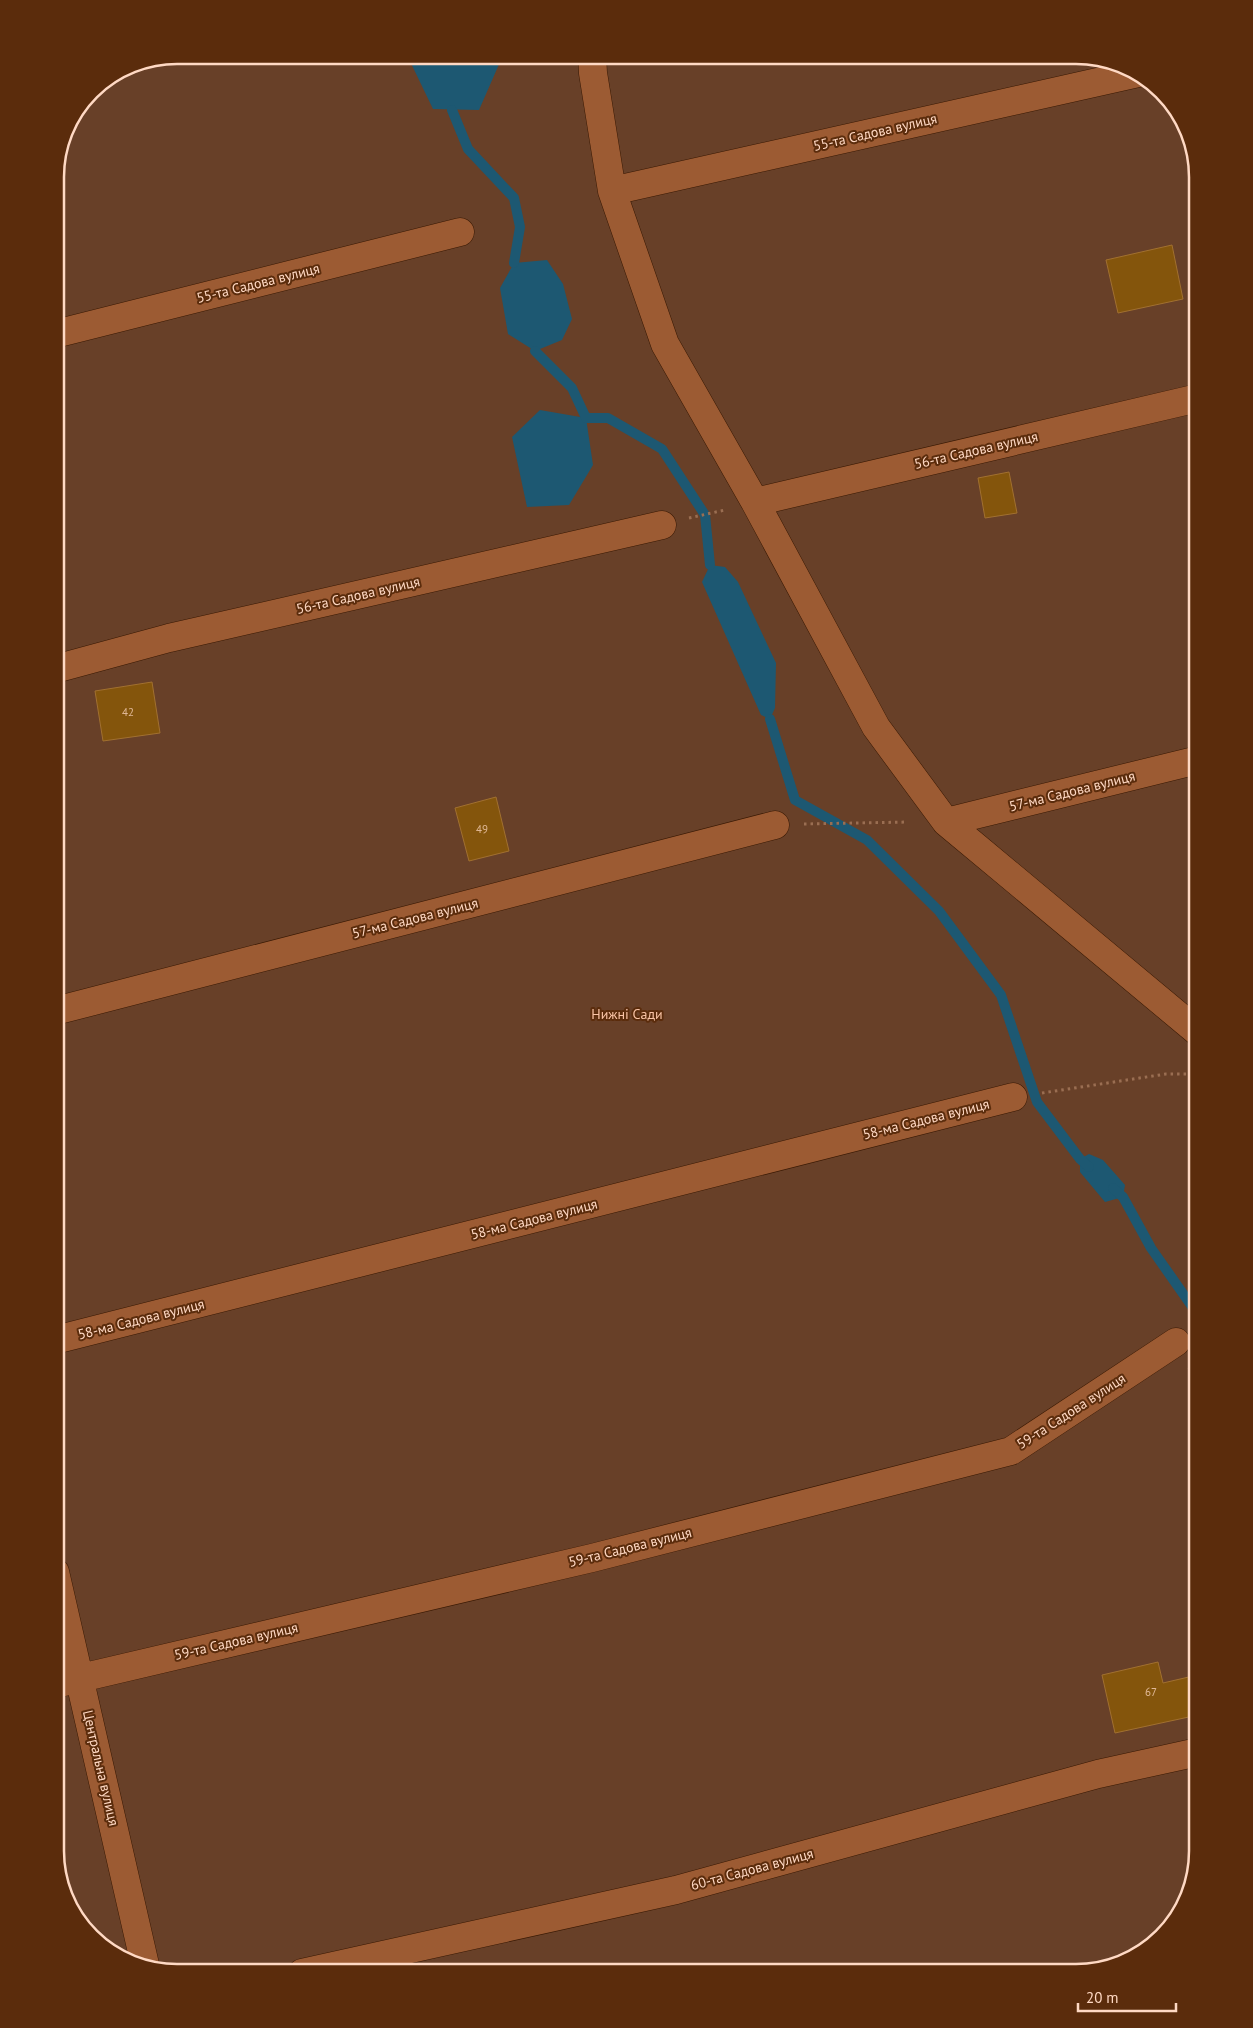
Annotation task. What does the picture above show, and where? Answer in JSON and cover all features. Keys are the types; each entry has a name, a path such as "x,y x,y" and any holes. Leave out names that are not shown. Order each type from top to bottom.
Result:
{"street":[{"path":"592,64 612,191 665,344 754,502 876,727 946,822 1189,1024"},
{"name":"55-та Садова вулиця","path":"612,191 1128,76"},
{"name":"55-та Садова вулиця","path":"64,332 460,232"},
{"name":"56-та Садова вулиця","path":"754,502 1189,400"},
{"name":"56-та Садова вулиця","path":"64,667 169,638 672,522"},
{"name":"57-ма Садова вулиця","path":"946,822 1189,762"},
{"name":"57-ма Садова вулиця","path":"64,1009 775,825"},
{"name":"58-ма Садова вулиця","path":"64,1338 1013,1097"},
{"name":"59-та Садова вулиця","path":"67,1680 592,1558 1011,1451 1176,1342"},
{"name":"Центральна вулиця","path":"64,1653 67,1680 143,1959"},
{"name":"60-та Садова вулиця","path":"343,1964 676,1890 1098,1774 1189,1754"}],"path":[{"path":"672,522 727,509"},
{"path":"804,824 873,823"},
{"path":"1056,1090 1166,1074 1189,1074"}],"green space":[{"name":"Нижні Сади","path":"169,64 1084,64 1113,70 1139,83 1161,102 1178,127 1187,154 1189,169 1189,1852 1188,1866 1181,1895 1170,1914 1151,1936 1126,1953 1099,1962 1077,1964 169,1964 140,1958 114,1945 92,1926 75,1901 66,1874 64,1859 64,169 72,133 87,108 102,92 133,72"}],"water":[{"path":"411,64 499,64 479,110 433,109"},
{"path":"547,260 563,284 572,319 562,340 535,351 508,334 500,288 514,263"},
{"path":"540,410 586,418 593,465 569,505 527,507 512,437"},
{"path":"710,565 725,567 738,582 776,663 775,708 770,719 761,715 702,582"},
{"path":"1089,1154 1103,1160 1125,1185 1123,1197 1105,1202 1080,1172 1080,1159"}],"building":[{"path":"1172,245 1183,299 1118,313 1106,260"},
{"path":"1009,472 1017,513 985,518 978,478"},
{"path":"152,682 160,733 103,741 95,691"},
{"path":"496,797 509,851 469,861 455,808"},
{"path":"1158,1662 1163,1683 1189,1677 1189,1717 1115,1733 1102,1675"}],"waterway":[{"path":"452,110 468,149 514,198 520,227 514,263"},
{"path":"535,351 572,388 586,418 608,418 662,449 705,515 710,565"},
{"path":"770,719 795,800 867,840 939,911 1001,995 1037,1102 1080,1159 1089,1167"},
{"path":"1113,1188 1123,1197 1151,1248 1189,1302"}]}
